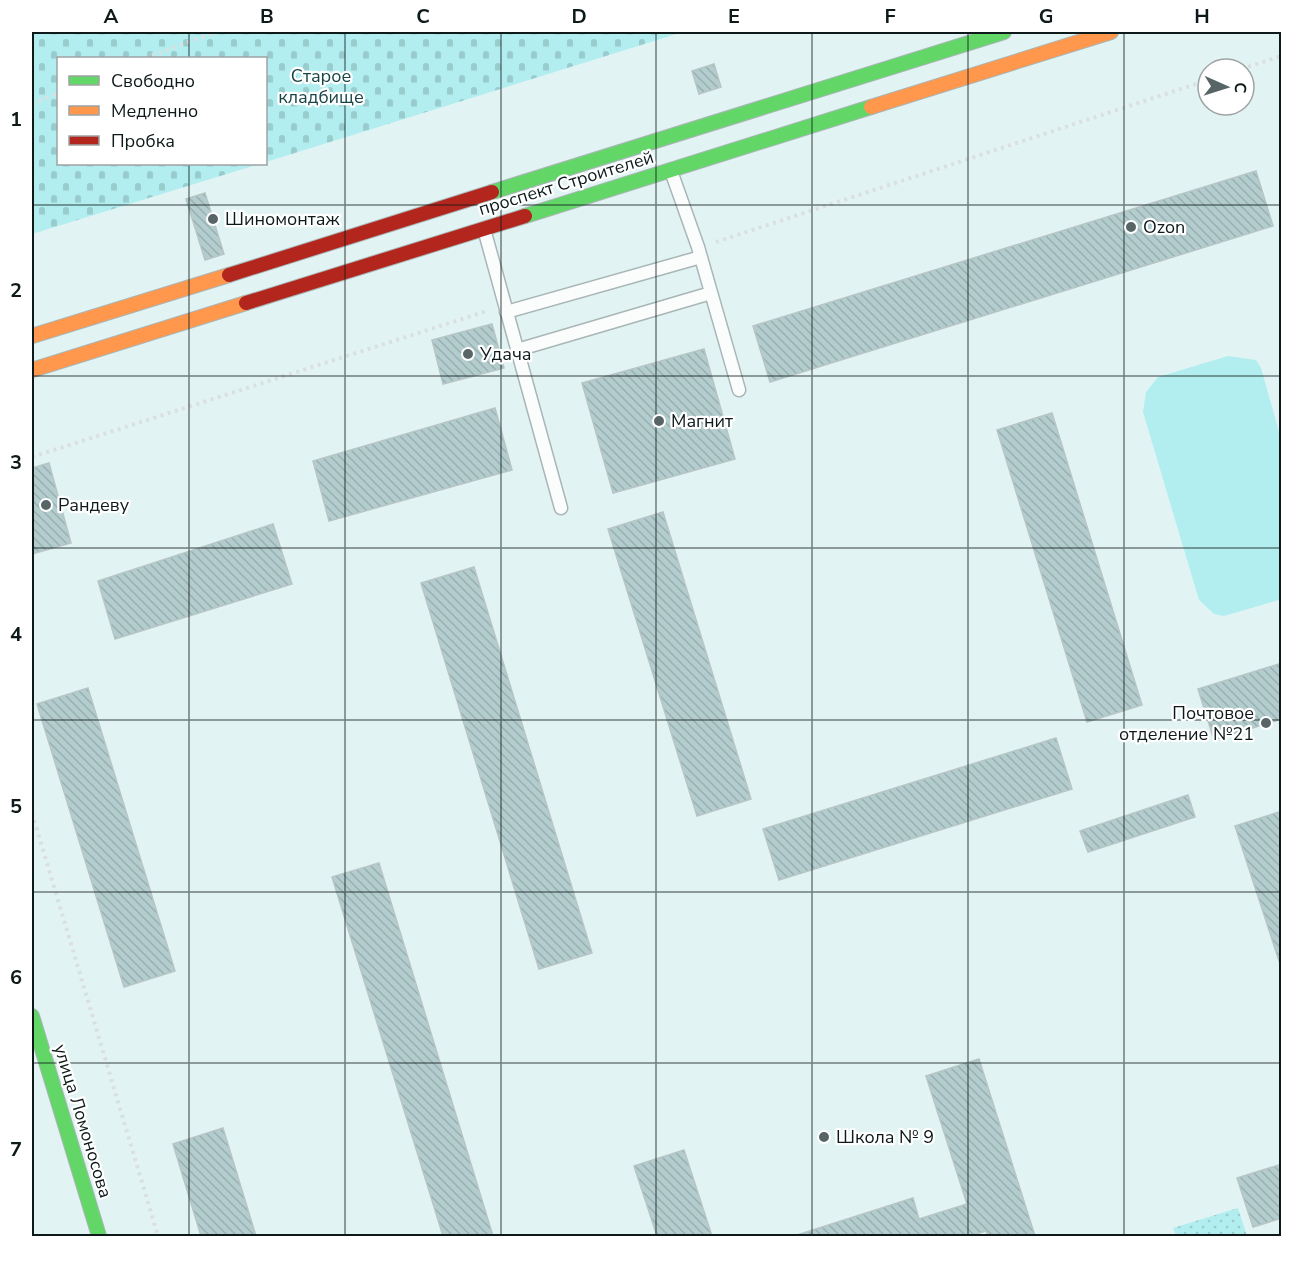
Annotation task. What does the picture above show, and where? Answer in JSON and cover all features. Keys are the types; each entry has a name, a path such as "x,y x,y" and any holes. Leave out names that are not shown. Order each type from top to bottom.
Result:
{"main road":[{"name":"проспект Строителей","path":"32,336 1004,32"},
{"name":"проспект Строителей","path":"32,370 1111,32"},
{"name":"улица Ломоносова","path":"32,1016 36,1047 99,1236"}],"lane":[{"path":"670,170 701,257 739,390"},
{"path":"483,228 561,508"},
{"path":"506,312 701,257"},
{"path":"517,350 711,293"}],"path":[{"path":"148,57 216,32"},
{"path":"1256,64 1281,56"},
{"path":"32,104 57,93"},
{"path":"32,813 158,1236"}],"green space":[{"name":"Старое кладбище","path":"32,32 683,32 267,162 267,57 57,57 57,165 256,165 32,234"},
{"path":"1228,356 1256,360 1261,368 1281,439 1282,599 1224,616 1214,614 1199,600 1143,412 1146,392 1158,377"},
{"path":"1238,1208 1247,1236 1176,1236 1173,1228"}],"building":[{"path":"714,64 721,87 699,94 692,71"},
{"path":"1256,171 1273,226 770,382 753,326"},
{"path":"205,193 224,254 205,260 186,199"},
{"name":"Удача","path":"492,324 504,368 443,384 432,340"},
{"name":"Магнит","path":"704,349 735,459 613,493 582,383"},
{"path":"495,408 512,470 329,521 313,461"},
{"path":"1052,413 1142,705 1087,722 997,430"},
{"name":"Рандеву","path":"49,463 71,543 32,554 32,468"},
{"path":"663,512 751,799 697,816 608,529"},
{"path":"273,524 292,584 115,639 98,581"},
{"path":"474,567 592,953 539,969 421,583"},
{"path":"1282,663 1282,719 1214,740 1198,689"},
{"path":"88,688 175,971 124,987 37,704"},
{"path":"1056,738 1072,789 779,880 763,829"},
{"path":"1188,795 1195,817 1088,852 1080,831"},
{"path":"1282,811 1282,970 1235,826"},
{"path":"379,863 493,1236 443,1236 332,877"},
{"path":"979,1059 1035,1236 988,1236 986,1231 970,1236 794,1236 913,1198 919,1219 967,1204 926,1076"},
{"path":"223,1128 256,1236 201,1236 173,1144"},
{"path":"684,1150 712,1236 657,1236 634,1166"},
{"path":"1282,1164 1282,1218 1253,1227 1237,1178"}],"traffic: fast":[{"path":"492,192 1004,32"},
{"path":"525,216 871,107"},
{"path":"32,1016 99,1236"}],"traffic: slow":[{"path":"871,107 1111,32"},
{"path":"32,336 229,275"},
{"path":"32,370 246,303"}],"traffic: jam":[{"path":"229,275 492,192"},
{"path":"246,303 525,216"}],"place":[{"name":"Шиномонтаж","path":"213,219"},
{"name":"Ozon","path":"1131,227"},
{"name":"Удача","path":"468,354"},
{"name":"Магнит","path":"659,421"},
{"name":"Рандеву","path":"46,505"},
{"name":"Почтовое отделение №21","path":"1266,723"},
{"name":"Школа № 9","path":"824,1137"}]}
